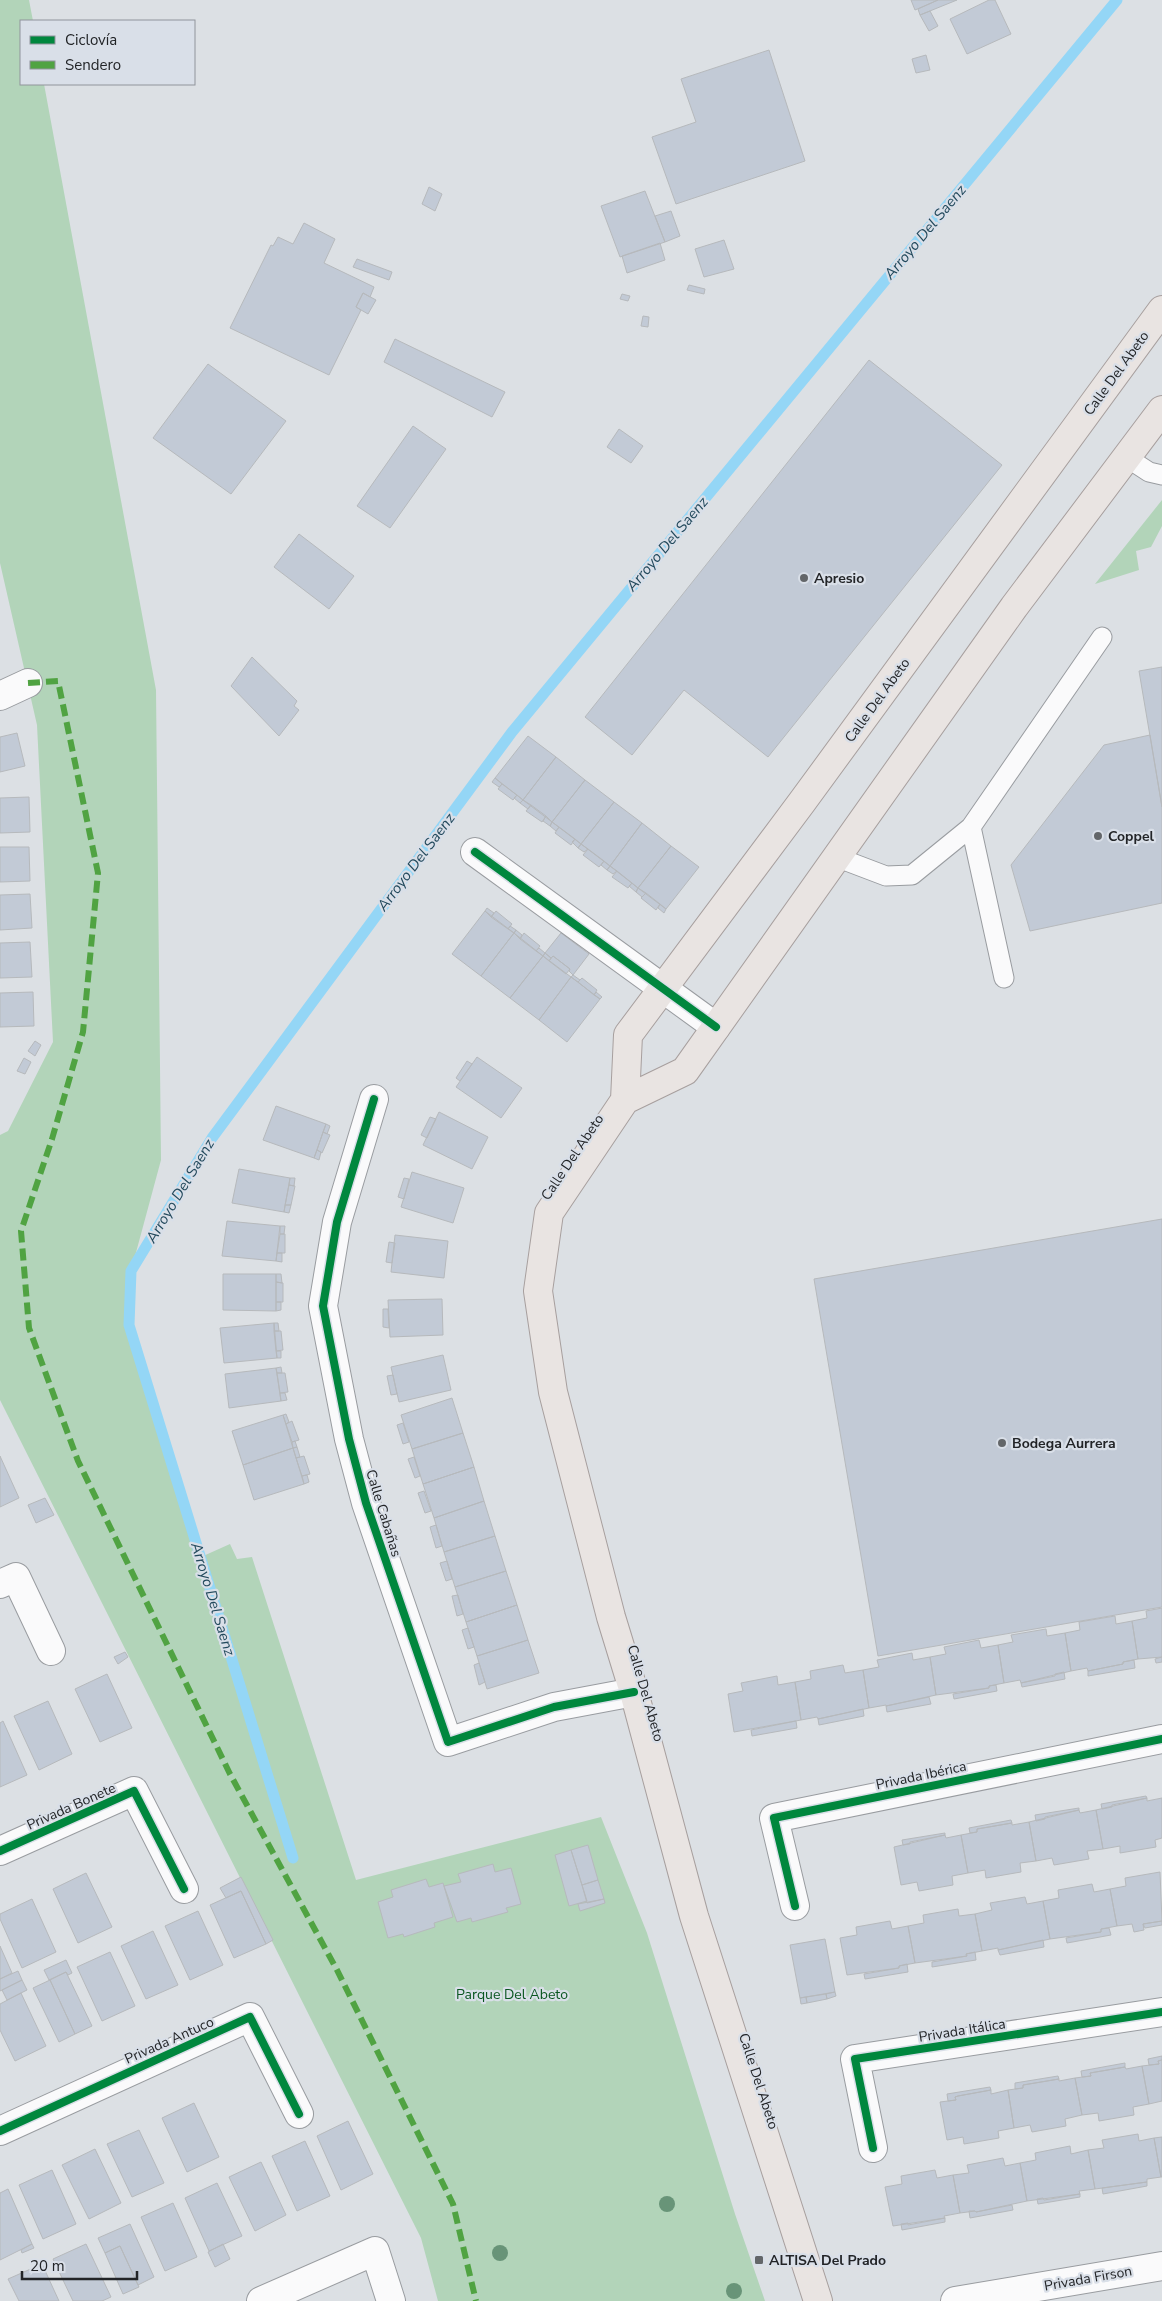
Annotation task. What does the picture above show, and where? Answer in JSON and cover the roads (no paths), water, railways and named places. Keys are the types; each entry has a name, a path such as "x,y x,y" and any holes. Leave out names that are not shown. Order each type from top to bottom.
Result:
{"main road":[{"name":"Calle Del Abeto","path":"818,2301 694,1916 577,1490 553,1392 538,1290 549,1213 625,1100 628,1035 1162,310"},
{"path":"625,1100 685,1071 1009,614 1162,410"}],"street":[{"path":"0,696 28,683"},
{"path":"475,852 716,1027"},
{"name":"Calle Cabañas","path":"374,1099 337,1222 323,1306 350,1439 366,1503 448,1742 554,1707 634,1692"},
{"path":"0,1584 16,1577 51,1651"},
{"name":"Privada Ibérica","path":"795,1906 774,1818 1162,1739"},
{"name":"Privada Bonete","path":"0,1851 134,1791 184,1889"},
{"name":"Privada Itálica","path":"872,2148 855,2059 1162,2012"},
{"name":"Privada Antuco","path":"0,2131 250,2017 299,2114"},
{"path":"260,2301 374,2252 391,2301"},
{"name":"Privada Firson","path":"955,2301 1162,2266"}],"lane":[{"path":"1126,457 1149,472 1162,475"},
{"path":"836,857 886,876 912,875 971,827 1102,637"},
{"path":"971,827 1004,978"}],"waterway":[{"name":"Arroyo Del Saenz","path":"293,1858 129,1325 131,1271 212,1138 512,732 1117,0"}],"place":[{"name":"Apresio","path":"804,578"},
{"name":"Coppel","path":"1098,836"},
{"name":"Bodega Aurrera","path":"1002,1443"},
{"name":"ALTISA Del Prado","path":"759,2260"}],"park label":[{"name":"Parque Del Abeto","path":"512,1994"}]}
